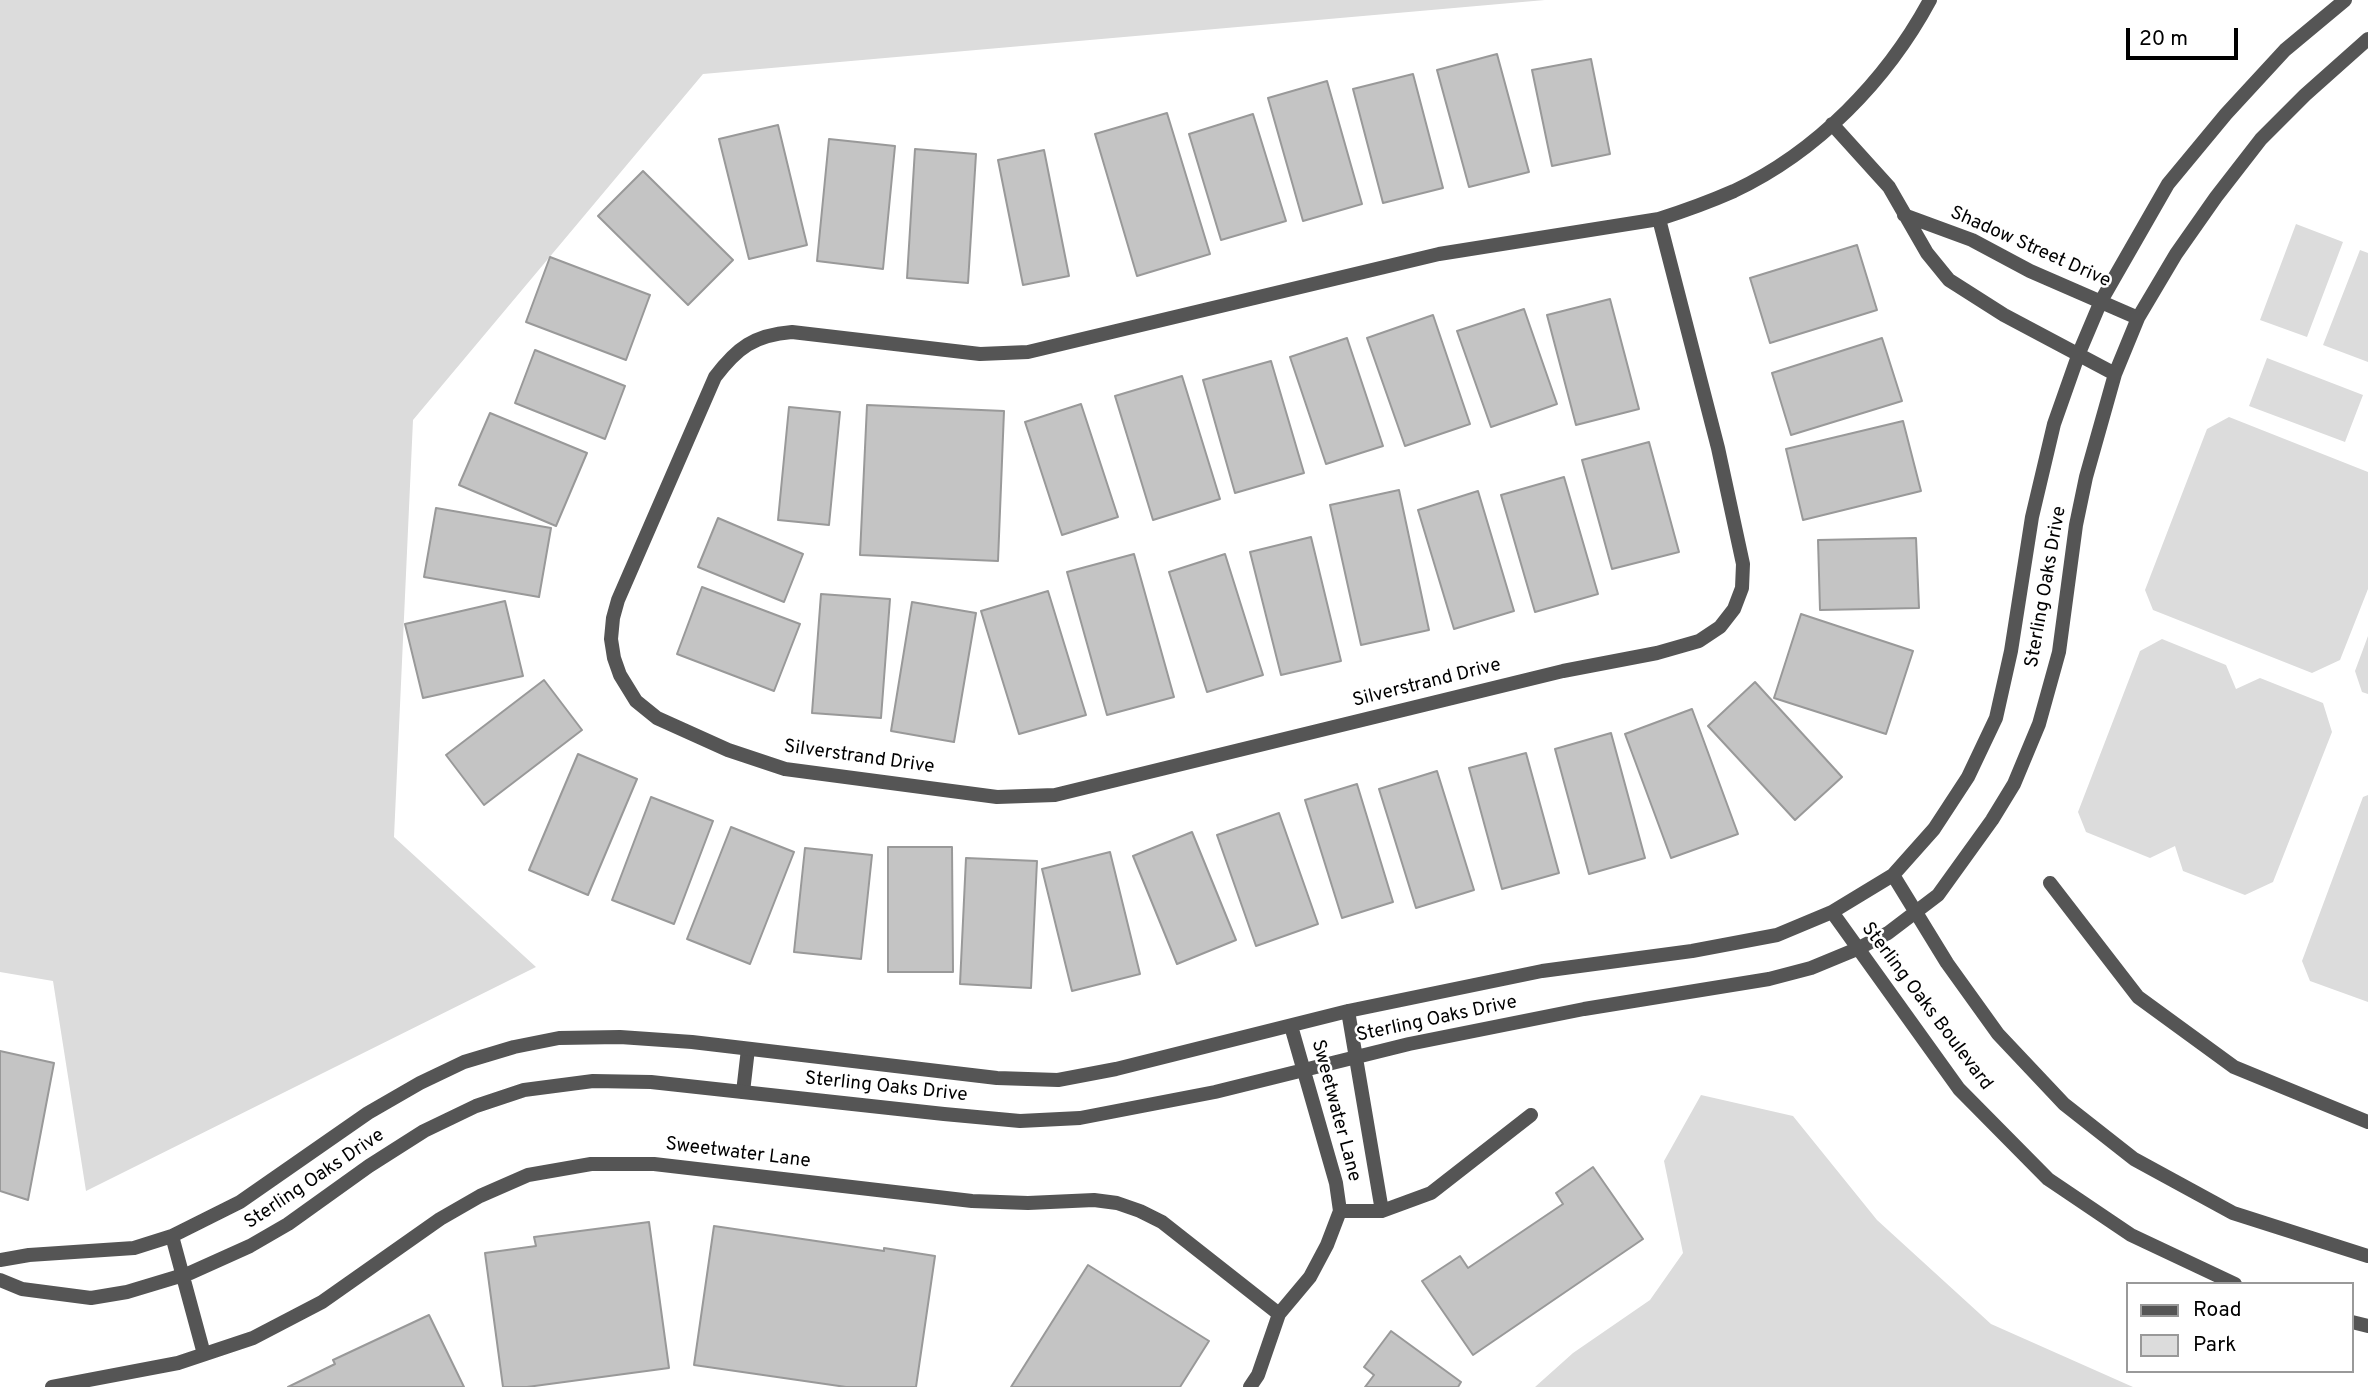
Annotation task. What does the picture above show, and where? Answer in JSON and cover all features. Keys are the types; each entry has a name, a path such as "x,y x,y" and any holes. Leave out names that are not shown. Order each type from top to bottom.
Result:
{"street":[{"name":"Silverstrand Drive","path":"1659,219 1718,448 1744,564 1742,588 1734,609 1720,627 1699,641 1657,653 1563,671 1055,795 1026,797 997,797 785,769 728,750 657,718 636,701 620,675 611,639 612,618 618,600 715,377 731,355 755,339 792,332 980,354 1028,352 1439,254 1659,219 1736,190 1792,156 1832,124 1865,92 1894,56 1930,0"},
{"name":"Sterling Oaks Drive","path":"0,1260 29,1255 134,1248 172,1236 240,1202 368,1113 464,1062 514,1046 559,1038 620,1037 997,1078 1058,1080 1116,1069 1348,1011 1542,971 1692,951 1777,935 1832,912 1893,875 1934,829 1968,777 1996,718 2011,652 2032,517 2054,425 2078,353 2101,301 2168,184 2225,114 2285,50 2345,0"},
{"name":"Sterling Oaks Drive","path":"0,1280 22,1289 91,1298 127,1292 183,1275 260,1241 424,1131 476,1106 524,1090 593,1081 650,1082 982,1118 1020,1121 1068,1119 1138,1109 1356,1057 1584,1009 1769,979 1811,968 1888,933 1938,895 1992,820 2014,784 2039,724 2059,652 2076,525 2086,477 2115,374 2138,318 2184,242 2261,139 2305,95 2368,39"},
{"path":"1832,124 1889,187 1927,253 1949,280 2004,315 2115,374"},
{"name":"Shadow Street Drive","path":"1905,215 1972,240 2030,271 2138,318"},
{"path":"1893,875 1947,963 1998,1034 2064,1104 2134,1160 2233,1213 2368,1256"},
{"path":"2050,883 2138,997 2234,1067 2368,1122"},
{"name":"Sterling Oaks Boulevard","path":"1832,912 1959,1090 2048,1178 2131,1234 2231,1282"},
{"path":"1348,1011 1382,1211"},
{"name":"Sweetwater Lane","path":"1250,1387 1258,1375 1279,1314 1310,1277 1327,1245 1340,1211 1336,1183 1292,1026"},
{"path":"743,1092 748,1049"},
{"path":"1340,1211 1382,1211 1432,1193 1531,1115"},
{"name":"Sweetwater Lane","path":"52,1387 178,1363 253,1338 322,1302 440,1219 480,1196 528,1175 591,1164 654,1164 972,1201 1028,1203 1094,1200 1117,1203 1140,1210 1162,1222 1279,1314"},
{"path":"172,1236 204,1354"}],"green space":[{"path":"0,0 1545,0 703,74 413,420 394,837 536,967 86,1191 53,981 0,972"},
{"path":"2296,224 2343,242 2307,337 2260,320"},
{"path":"2360,250 2368,253 2368,362 2323,345"},
{"path":"2267,358 2363,395 2345,442 2249,406"},
{"path":"2229,417 2368,472 2368,589 2340,660 2312,673 2153,610 2145,590 2207,429"},
{"path":"2368,636 2368,694 2362,692 2355,671"},
{"path":"2162,639 2226,665 2236,689 2260,678 2323,703 2332,732 2273,882 2245,895 2183,871 2175,846 2150,858 2086,832 2078,812 2140,651"},
{"path":"2368,795 2368,1002 2310,981 2302,961 2363,797"},
{"path":"1701,1095 1793,1116 1877,1220 1991,1324 2133,1387 1535,1387 1573,1353 1650,1300 1683,1253 1664,1161"}],"building":[{"path":"1497,54 1529,172 1469,187 1437,70"},
{"path":"1591,59 1610,154 1552,166 1532,70"},
{"path":"1413,74 1443,188 1383,203 1353,89"},
{"path":"1327,81 1362,204 1303,221 1268,98"},
{"path":"1167,113 1210,254 1137,276 1095,134"},
{"path":"1253,114 1286,221 1221,240 1189,134"},
{"path":"778,125 807,245 749,259 719,139"},
{"path":"829,139 895,146 883,269 817,261"},
{"path":"915,149 976,154 968,283 907,278"},
{"path":"1044,150 1069,276 1023,285 998,160"},
{"path":"643,171 733,260 688,305 598,216"},
{"path":"1857,245 1877,310 1770,343 1750,278"},
{"path":"550,257 650,295 626,360 526,322"},
{"path":"1610,299 1639,409 1576,425 1547,315"},
{"path":"1524,309 1557,404 1491,427 1457,331"},
{"path":"1433,315 1470,424 1405,446 1367,338"},
{"path":"1347,338 1383,446 1326,464 1290,357"},
{"path":"1882,338 1902,401 1791,435 1772,373"},
{"path":"535,350 625,386 605,439 515,403"},
{"path":"1271,361 1304,473 1235,493 1203,380"},
{"path":"1182,376 1220,499 1153,520 1115,396"},
{"path":"1081,404 1118,517 1062,535 1025,422"},
{"path":"867,405 1004,411 998,561 860,555"},
{"path":"789,407 840,412 829,525 778,520"},
{"path":"490,413 587,453 556,526 459,485"},
{"path":"1903,421 1921,491 1803,520 1786,449"},
{"path":"1649,442 1679,552 1612,569 1582,460"},
{"path":"1564,477 1598,594 1535,612 1501,495"},
{"path":"1399,490 1429,630 1361,645 1330,505"},
{"path":"1478,491 1514,611 1454,629 1418,510"},
{"path":"436,508 551,528 539,597 424,577"},
{"path":"718,518 803,554 784,602 698,567"},
{"path":"1311,537 1341,661 1281,675 1250,552"},
{"path":"1916,538 1919,608 1820,610 1818,540"},
{"path":"1134,554 1174,697 1107,715 1067,572"},
{"path":"1225,554 1263,675 1207,692 1169,572"},
{"path":"702,587 800,624 774,691 677,654"},
{"path":"1048,591 1086,715 1019,734 981,611"},
{"path":"821,594 890,599 881,718 812,713"},
{"path":"505,601 523,676 423,698 405,624"},
{"path":"912,602 976,613 954,742 891,731"},
{"path":"1801,614 1913,651 1886,734 1774,698"},
{"path":"544,680 582,730 484,805 446,755"},
{"path":"1755,682 1842,777 1795,820 1708,726"},
{"path":"1692,709 1738,834 1671,858 1625,734"},
{"path":"1611,733 1645,858 1589,874 1555,749"},
{"path":"1526,753 1559,873 1502,889 1469,768"},
{"path":"578,754 637,779 588,895 529,870"},
{"path":"1437,771 1474,890 1416,908 1379,789"},
{"path":"1357,784 1393,902 1342,918 1305,800"},
{"path":"651,797 713,821 674,924 612,900"},
{"path":"1279,813 1318,924 1256,946 1217,835"},
{"path":"731,827 794,852 750,964 687,939"},
{"path":"1192,832 1236,940 1177,964 1133,856"},
{"path":"888,847 952,847 953,972 888,972"},
{"path":"805,848 872,855 861,959 794,952"},
{"path":"1110,852 1140,974 1072,991 1042,869"},
{"path":"966,858 1037,861 1031,988 960,984"},
{"path":"0,1051 54,1063 28,1200 0,1191"},
{"path":"1593,1167 1643,1239 1473,1355 1422,1281 1460,1256 1468,1268 1563,1204 1556,1193"},
{"path":"649,1222 669,1368 527,1387 503,1387 485,1253 536,1246 534,1237"},
{"path":"714,1226 935,1256 916,1387 846,1387 694,1365"},
{"path":"1088,1265 1209,1341 1180,1387 1011,1387"},
{"path":"429,1315 464,1387 288,1387 335,1364 333,1360"},
{"path":"1391,1331 1461,1382 1458,1387 1365,1387 1374,1375 1364,1367"}]}
